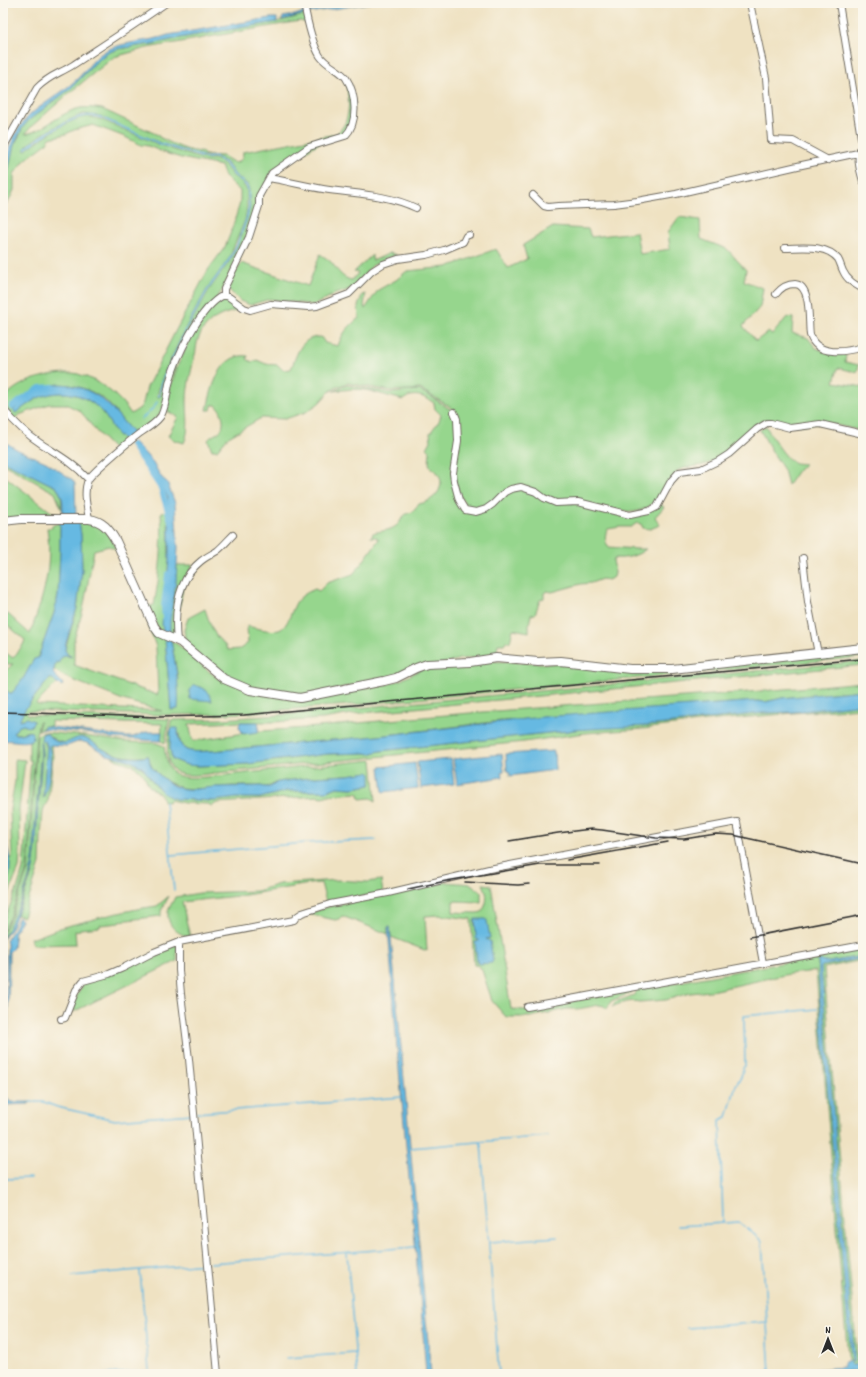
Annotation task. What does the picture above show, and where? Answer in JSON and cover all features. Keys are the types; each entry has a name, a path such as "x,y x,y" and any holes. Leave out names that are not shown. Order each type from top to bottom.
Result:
{"main road":[{"path":"3,521 21,519 89,519 96,520 104,524 112,533 154,626 159,633 185,646 216,674 232,683 260,692 300,698 396,678 427,664 505,659 538,662 561,661 606,667 672,669 863,648"}],"street":[{"path":"3,148 37,88 44,81 54,74 72,66 166,3"},
{"path":"89,519 86,494 88,479 134,438 154,424 160,416 174,368 186,343 203,314 213,303 224,295 224,290 249,237 259,206 259,196 269,178 274,171 309,147 345,136 349,132 353,120 354,100 351,89 346,78 326,64 317,50 304,3"},
{"path":"750,3 766,78 771,140 793,141 828,160"},
{"path":"839,3 862,144 859,169 863,180"},
{"path":"533,195 544,206 548,207 614,204 676,194 828,160 860,157"},
{"path":"269,178 380,197 416,208"},
{"path":"224,295 244,308 250,310 271,304 308,307 317,306 353,291 372,271 383,264 398,259 426,255 444,250 463,242 466,236 469,235"},
{"path":"785,248 814,248 828,252 838,260 850,282 863,289"},
{"path":"776,294 787,285 797,284 802,287 807,297 810,335 816,345 822,349 847,351 863,347"},
{"path":"3,409 23,430 39,442 64,457 88,479"},
{"path":"454,412 457,419 458,441 453,473 454,481 461,506 465,510 471,512 486,509 505,492 521,487 536,492 544,498 556,503 572,501 630,515 643,513 657,507 678,472 701,469 718,461 729,454 757,429 767,424 771,423 790,428 820,424 863,434"},
{"path":"170,638 176,617 177,603 187,578 202,560 217,550 233,535"},
{"path":"803,558 808,602 818,654"},
{"path":"61,1019 65,1018 76,990 83,981 109,974 154,952 179,942 294,920 302,914 330,904 388,893 489,869 737,822 763,963"},
{"path":"179,942 181,994 218,1374"},
{"path":"526,1007 863,945"}],"green space":[{"path":"304,15 307,23 300,21 147,48 114,57 68,94 25,134 39,129 73,110 80,108 102,109 180,147 192,151 202,151 205,155 223,156 235,163 241,159 243,152 336,134 341,129 347,116 348,93 345,79 351,93 353,106 350,126 344,135 323,141 273,170 257,206 247,237 223,289 179,352 162,410 153,423 132,437 133,432 102,398 82,388 60,384 50,386 28,395 21,401 15,413 36,399 44,396 62,393 79,396 94,405 103,414 117,434 127,441 114,450 80,411 66,404 49,404 19,415 14,419 3,403 7,396 14,389 24,383 47,375 59,373 78,374 94,380 115,395 131,414 140,408 143,403 147,387 176,330 208,270 225,247 240,203 240,191 225,177 221,166 181,158 165,153 148,146 141,145 125,137 93,125 50,138 46,144 25,160 14,174 14,190 8,203 5,204 3,211 3,190 14,145 21,133 20,131 29,120 70,89 96,62 107,53 118,49 277,22","holes":["84,114 100,116 161,143 196,154 215,156 227,163 235,175 247,184 249,189 250,208 238,245 232,258 209,290 189,326 164,379 160,397 157,396 162,378 187,325 207,289 230,257 245,220 247,190 242,182 233,176 225,165 219,161 196,157 160,145 92,117 84,117 70,122 24,150 42,134 70,120"]},
{"path":"679,217 700,220 701,239 727,249 746,270 744,281 763,288 760,307 743,326 756,341 768,332 772,335 787,317 793,318 792,333 808,338 816,348 828,353 846,355 845,362 859,365 857,372 838,368 834,382 863,387 863,431 827,423 788,426 767,419 763,420 719,458 704,465 678,470 655,502 642,510 633,512 557,501 522,486 478,509 468,508 460,496 455,480 458,414 449,406 420,389 392,391 347,383 329,392 319,403 306,412 285,419 261,418 227,438 217,450 212,450 208,440 219,432 223,426 223,418 216,405 212,405 211,410 207,410 211,392 218,374 230,360 238,356 248,356 247,359 252,362 257,360 266,364 278,365 283,370 291,369 301,347 309,339 321,337 325,343 338,346 346,330 359,318 358,306 362,295 365,294 365,309 378,290 396,280 407,271 447,267 496,249 508,268 527,259 523,245 553,227 588,229 591,237 636,232 640,254 670,249 668,232"},
{"path":"390,253 397,255 373,265 351,289 335,294 314,305 270,299 250,305 240,301 227,288 241,263 308,286 320,254 331,262 345,278 352,280 358,273 354,272 372,255 372,260 375,260"},
{"path":"226,297 243,310 228,313 214,319 200,335 190,374 187,401 188,428 186,438 184,443 174,440 168,436 178,417 167,411 171,385 178,365 189,341 202,319 217,301"},
{"path":"347,385 392,393 419,390 454,412 457,433 453,473 461,506 476,513 501,495 521,488 550,501 572,502 630,516 660,504 664,507 655,517 660,525 650,529 643,528 641,524 637,523 631,527 608,529 605,538 608,547 646,549 639,554 624,558 616,558 613,560 615,573 614,577 608,580 602,579 591,583 581,584 552,592 547,591 544,593 544,598 540,600 535,614 531,615 529,632 513,629 510,642 506,641 504,644 498,644 496,656 460,659 304,696 256,690 228,680 186,645 184,630 188,618 205,609 215,634 228,650 240,649 248,643 247,626 263,630 279,630 285,626 295,604 303,595 315,589 319,591 327,583 353,574 379,539 376,537 371,537 373,533 387,530 396,526 406,514 413,512 419,504 434,497 441,486 441,480 438,473 431,468 429,463 430,451 427,448 431,441 430,433 439,421 441,415 435,409 434,403 426,398 418,396 411,396 403,400 366,390 353,389 333,391"},
{"path":"766,426 778,446 790,460 796,463 805,464 799,469 788,485 784,470 760,430"},
{"path":"3,461 56,487 61,495 62,510 55,493 3,464"},
{"path":"3,475 50,511 61,516 56,517 47,512 32,517 3,519"},
{"path":"168,510 169,560 165,591 163,632 158,629 148,606 154,605 158,582 162,525 161,513"},
{"path":"60,521 58,596 54,613 38,658 34,659 24,677 12,693 9,693 3,686 3,673 13,664 4,664 3,651 13,658 25,640 5,623 3,617 8,614 30,634 46,582 49,556 47,528 52,528 52,525 57,524"},
{"path":"79,521 104,526 118,550 109,546 94,550 83,610 74,640 74,665 157,695 156,647 148,620 165,638 171,710 178,679 171,640 191,654 200,664 217,678 290,699 384,685 401,680 422,669 434,666 486,661 562,664 639,672 863,651 863,657 362,704 228,714 160,715 28,711 27,714 31,715 169,719 165,743 161,741 162,724 51,721 51,726 45,726 38,731 39,722 36,734 27,869 11,915 3,931 3,922 17,889 23,869 31,760 29,760 29,741 33,739 29,731 19,734 13,733 18,727 23,725 28,727 31,726 27,718 20,720 24,710 50,678 54,679 57,683 36,704 162,711 123,700 65,677 54,670 56,662 65,655 71,657 65,650 77,608 82,570"},
{"path":"177,565 193,565 184,580 175,638 170,636 169,628"},
{"path":"863,661 863,665 352,714 323,719 189,724 194,741 261,731 863,682 863,690 782,698 765,702 757,701 501,721 378,736 212,751 189,751 185,749 182,746 179,733 171,729 170,748 172,759 187,765 247,764 328,754 369,754 380,751 589,728 647,726 863,704 863,707 861,708 585,733 524,742 197,775 184,775 174,771 168,758 167,750 171,720 222,719 280,715"},
{"path":"43,732 125,742 156,743 164,746 168,765 171,770 181,777 188,778 372,760 376,801 371,798 360,799 359,794 357,793 329,795 323,797 318,796 217,803 212,806 208,804 184,803 170,800 168,802 163,801 162,796 149,786 144,775 133,765 117,760 111,756 135,763 145,770 163,793 176,799 213,801 237,798 260,798 287,791 327,791 337,787 353,788 370,785 358,774 278,782 265,787 231,786 193,789 182,788 168,782 152,768 148,756 131,757 120,755 101,749 84,738 64,743 56,740 46,733 42,734 47,749 43,797 50,772 51,759 49,746 51,745 53,758 48,800 43,812 40,864 23,917 17,915 32,874 36,846 41,750 33,864 16,915 3,937 3,933 12,915 28,869 37,735"},
{"path":"15,759 25,760 19,810 19,868 3,908 3,894 9,876 10,860 12,858 10,809 15,781"},
{"path":"338,880 368,882 381,880 383,893 326,902 321,883 309,884 246,895 182,902 190,937 178,932 169,922 168,912 175,897 200,893 257,891 279,884"},
{"path":"446,882 471,884 481,892 481,902 453,901 453,912 477,913 482,912 486,901 486,891 483,884 491,885 511,1009 524,1010 631,990 630,993 611,1001 607,1009 604,1006 599,1005 578,1009 567,1009 530,1017 506,1017 492,1001 482,970 479,966 474,965 471,919 439,915 425,916 427,951 391,937 390,927 388,927 388,934 342,916 335,920 308,914 331,906","holes":["475,919 490,938 486,939 477,964 475,942 479,941 479,939 474,922"]},
{"path":"169,896 161,911 161,916 119,921 119,923 100,925 100,927 80,929 75,931 76,944 33,945 30,938 34,938 63,927 105,916 157,906"},
{"path":"177,944 177,961 73,1012 77,997 84,984"},
{"path":"863,948 863,956 829,962 818,961 820,1000 852,1363 854,1354 821,968 822,966 863,958 863,960 824,968 857,1355 857,1362 853,1366 851,1365 848,1356 844,1315 816,971 789,974 711,991 690,993 666,1000 636,1001 622,1003 612,1007 615,1002 634,995 636,990"}],"water":[{"path":"353,3 371,3 309,13 282,20 283,17 306,11"},
{"path":"277,18 277,22 118,49 107,53 96,62 70,89 29,120 23,127 14,145 3,190 3,182 11,144 24,121 33,112 76,80 99,55 109,49 123,44"},
{"path":"59,384 82,388 103,400 133,432 132,437 127,441 120,437 95,405 79,396 71,394 62,393 44,396 36,399 15,413 13,410 17,407 16,405 20,401 30,394"},
{"path":"3,441 18,450 46,462 73,480 75,484 76,517 61,518 63,502 61,494 56,487 3,461"},
{"path":"134,442 151,460 162,478 167,482 175,503 178,547 176,581 170,622 170,636 163,632 162,624 169,560 169,517 167,496 158,480 130,444"},
{"path":"60,521 79,521 81,535 82,570 77,608 65,650 71,657 65,655 60,659 59,663 56,662 53,673 63,684 62,686 53,679 49,679 21,716 20,720 27,718 34,721 31,726 28,727 23,725 18,727 13,733 18,734 32,732 33,739 26,742 3,741 3,703 7,698 3,690 3,686 9,693 12,693 23,679 34,659 38,658 54,613 58,596"},
{"path":"165,638 171,640 178,683 178,709 171,710"},
{"path":"195,685 206,691 210,695 212,701 190,699 189,690"},
{"path":"863,690 863,704 647,726 573,730 380,751 369,754 328,754 247,764 198,766 187,765 172,759 170,748 171,728 178,728 180,743 183,747 187,750 197,752 378,736 542,717 757,701 765,702 782,698"},
{"path":"240,722 258,722 258,732 243,734 239,727"},
{"path":"45,726 126,737 133,737 146,732 162,732 161,741 112,738 85,733 41,730"},
{"path":"46,733 53,740 62,743 80,737 119,755 137,758 147,756 149,757 151,766 157,773 171,784 184,789 249,786 270,787 278,782 368,772 371,774 371,783 370,785 353,788 337,787 327,791 287,791 260,798 237,798 213,801 176,799 163,793 143,768 129,760 107,755 87,743 80,741 67,746 49,746 51,757 50,772 43,798 47,746 45,741 41,741 42,734"},
{"path":"40,743 42,753 36,846 33,869 14,922 3,939 24,893 31,871 41,754"},
{"path":"554,751 555,770 510,776 510,773 507,771 506,754"},
{"path":"502,754 504,771 501,772 503,777 457,784 453,759"},
{"path":"451,759 454,784 421,788 417,762"},
{"path":"415,763 418,788 383,792 380,767"},
{"path":"3,835 8,850 10,865 9,876 3,894"},
{"path":"19,917 22,920 15,931 13,948 9,952 8,1034 6,1035 6,1060 4,1062 4,1088 10,1102 30,1102 29,1104 6,1105 3,1100 3,1026 6,1024 6,940 12,932"},
{"path":"475,919 486,919 487,921 490,938 486,939 490,941 493,960 492,963 479,964 477,962 475,942 479,940 476,939"},
{"path":"388,927 390,927 431,1374 426,1374 397,1048"},
{"path":"863,956 863,958 822,966 821,968 854,1354 854,1360 852,1363 820,1000 818,960 829,962"},
{"path":"849,1361 851,1365 863,1365 863,1370 808,1374 761,1374 843,1367 843,1364"}],"waterway":[{"path":"25,149 62,125 85,116 96,116 161,144 206,158 214,157 226,164 234,175 246,185 248,189 249,208 237,245 231,257 208,289 188,325 163,379 159,396"},
{"path":"12,407 40,388 53,387"},
{"path":"141,419 154,407 157,402"},
{"path":"132,445 161,488 171,521"},
{"path":"165,618 164,606 168,574"},
{"path":"165,802 174,890"},
{"path":"171,855 305,843 376,840"},
{"path":"723,1222 720,1120 727,1117 736,1085 745,1066 744,1016 817,1009"},
{"path":"196,1113 402,1097"},
{"path":"30,1102 44,1102 57,1107 115,1120 192,1114"},
{"path":"410,1148 548,1136"},
{"path":"481,1143 499,1374"},
{"path":"3,1179 31,1178"},
{"path":"678,1226 739,1222 762,1241 770,1373"},
{"path":"489,1242 557,1237"},
{"path":"210,1263 415,1247"},
{"path":"347,1253 357,1374"},
{"path":"72,1276 205,1264"},
{"path":"104,1374 149,1371 140,1271"},
{"path":"687,1328 767,1322"},
{"path":"287,1358 355,1353"}],"railway":[{"path":"3,712 158,717 244,715 863,659"},
{"path":"509,841 591,829 656,838 684,839 716,834 733,835 863,864"},
{"path":"567,860 668,842"},
{"path":"446,881 540,865 600,865"},
{"path":"408,889 451,881"},
{"path":"465,882 518,885 529,884"},
{"path":"750,937 863,915"}]}
